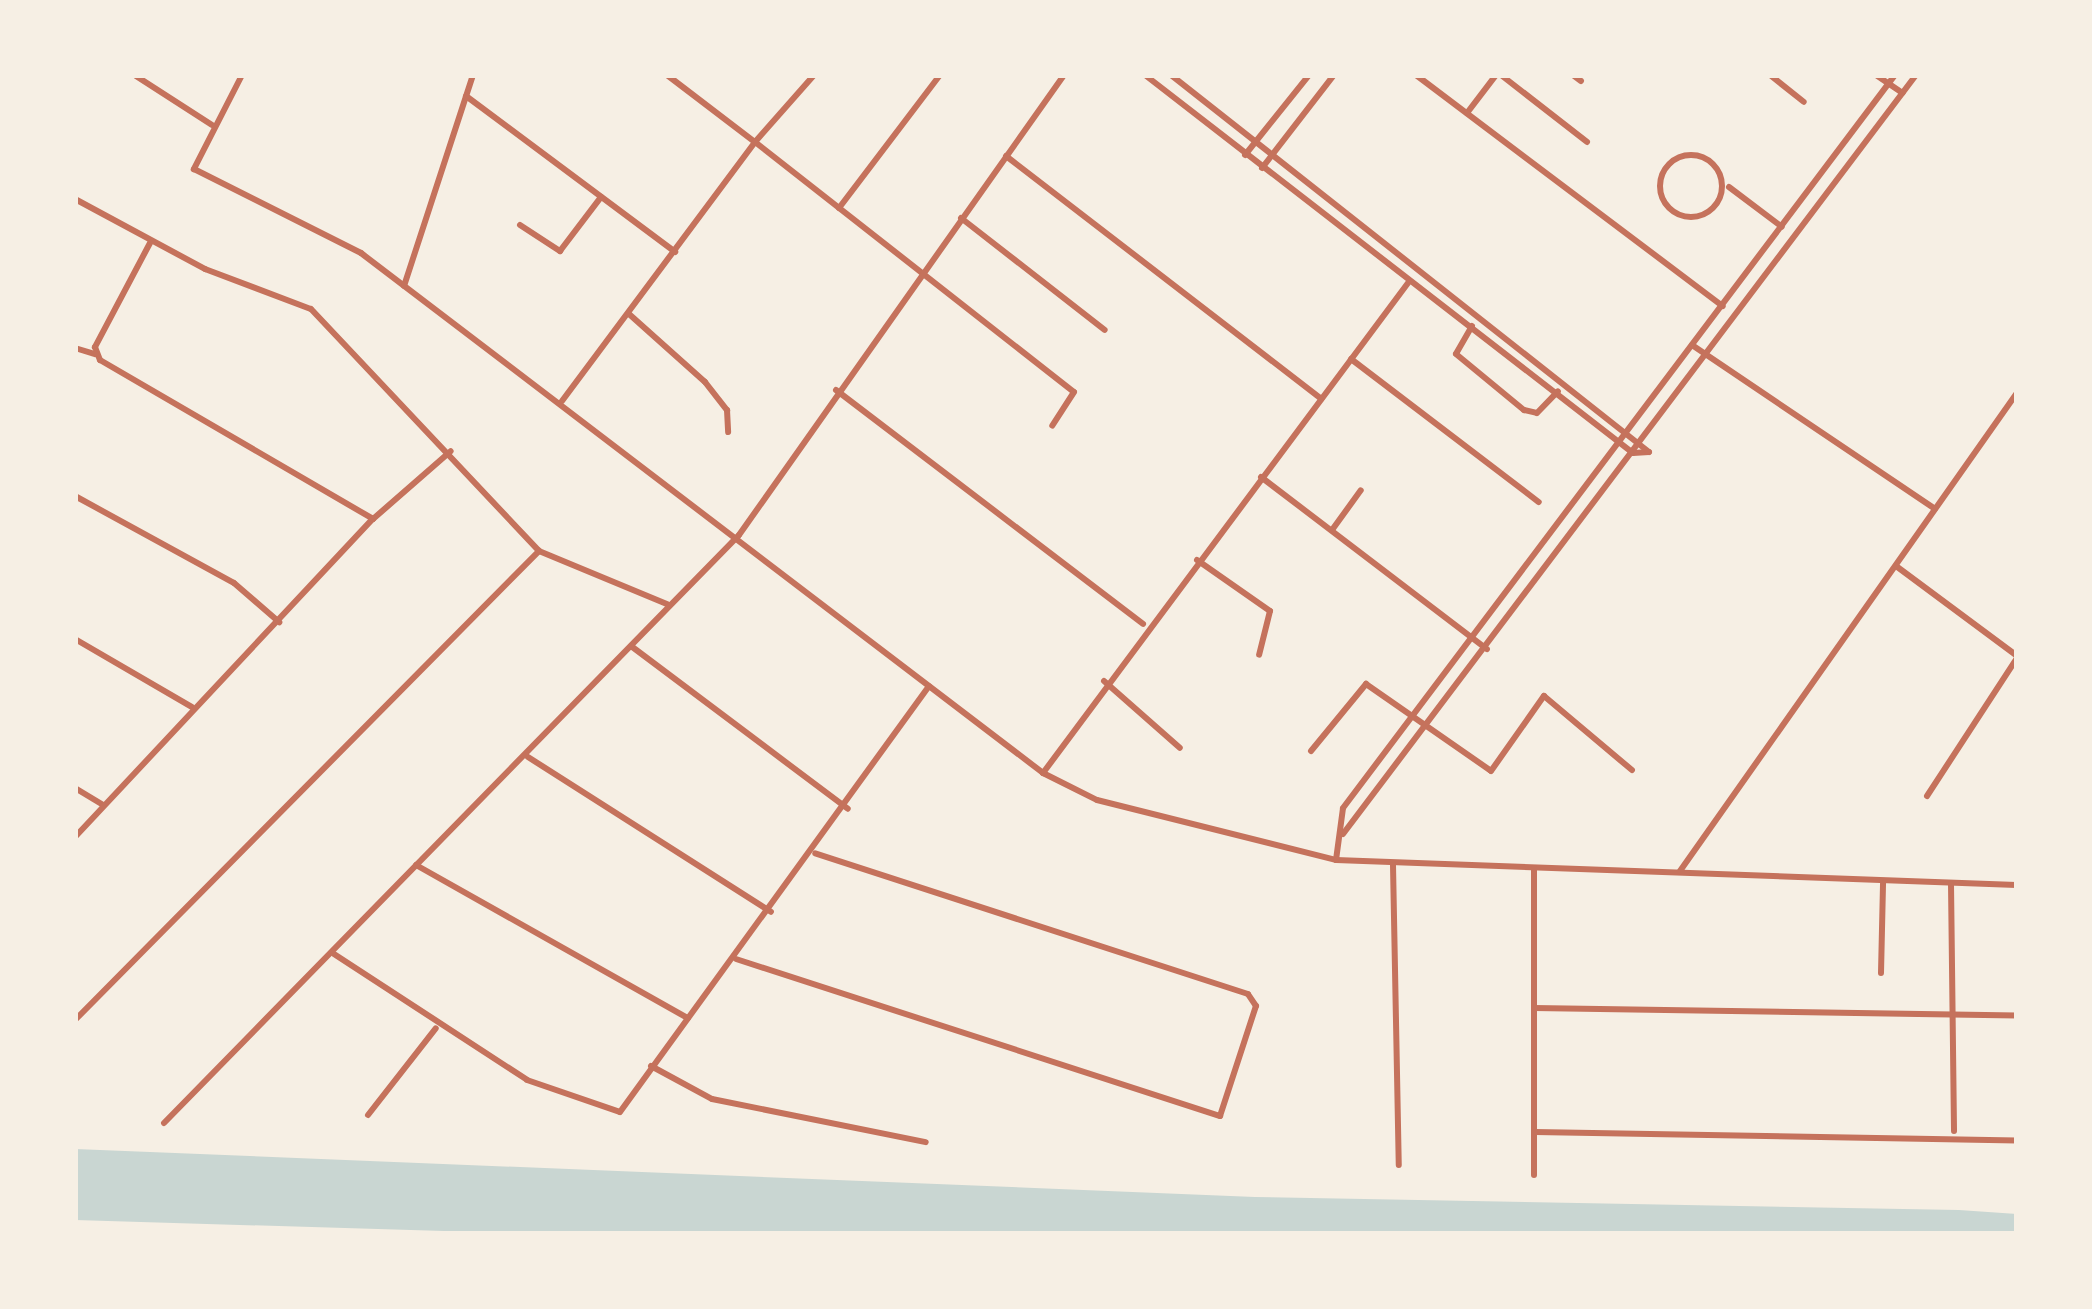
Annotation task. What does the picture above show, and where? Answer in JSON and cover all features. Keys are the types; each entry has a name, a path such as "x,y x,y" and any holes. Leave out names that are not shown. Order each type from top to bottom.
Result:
{"street":[{"path":"242,75 212,125 194,169 287,208 404,286 739,535 1042,773 1097,800 1336,860 2017,885"},
{"path":"404,286 473,75"},
{"path":"667,75 1074,392 1052,426"},
{"path":"562,402 755,142 814,75"},
{"path":"839,208 940,75"},
{"path":"164,1123 528,757 667,604 739,535 920,271 1064,75"},
{"path":"1145,75 1633,453"},
{"path":"1171,75 1644,439"},
{"path":"1245,155 1309,75"},
{"path":"1262,168 1334,75"},
{"path":"1416,75 1723,305"},
{"path":"1467,113 1498,75 1587,142"},
{"path":"1770,75 1804,102"},
{"path":"1876,75 1903,93"},
{"path":"1336,860 1343,808 1895,75"},
{"path":"1343,834 1916,75"},
{"path":"136,76 212,125"},
{"path":"466,96 675,252"},
{"path":"1729,187 1698,221 1655,185 1685,149 1782,227"},
{"path":"1006,156 1322,399"},
{"path":"520,225 560,251 601,197"},
{"path":"75,199 150,242 311,309 451,451 539,550 667,604"},
{"path":"962,218 1105,330"},
{"path":"95,354 150,242"},
{"path":"1042,773 1144,625 1408,283"},
{"path":"628,314 705,382 727,410 728,432"},
{"path":"1472,326 1456,354 1524,410 1538,413 1558,391"},
{"path":"1693,345 1935,509"},
{"path":"75,348 95,354 374,519"},
{"path":"1351,359 1539,502"},
{"path":"836,390 1144,625"},
{"path":"1680,871 2017,393"},
{"path":"75,837 192,707 280,622 374,519 451,451"},
{"path":"1261,477 1487,649"},
{"path":"1333,530 1361,490"},
{"path":"75,496 234,583 280,622"},
{"path":"75,1020 539,550"},
{"path":"1198,560 1270,611 1258,655"},
{"path":"1895,566 2017,657 1927,796"},
{"path":"75,639 192,707"},
{"path":"632,646 848,809"},
{"path":"1104,681 1180,748"},
{"path":"1311,752 1366,684 1491,772 1544,696 1632,770"},
{"path":"334,954 436,1028 620,1112 848,809 928,686"},
{"path":"528,757 771,912"},
{"path":"75,788 102,803"},
{"path":"736,958 1220,1116 1256,1006 1248,994 815,853"},
{"path":"416,865 688,1018"},
{"path":"1393,865 1399,1165"},
{"path":"1534,868 1534,1175"},
{"path":"1881,973 1883,883"},
{"path":"1951,884 1954,1131"},
{"path":"1534,1008 2017,1016"},
{"path":"368,1115 436,1028"},
{"path":"652,1066 712,1099 926,1142"},
{"path":"1535,1132 1954,1131 2017,1140"}],"shaded area":[{"path":"75,1149 1255,1197 1959,1210 2017,1214 2017,1234 543,1234 75,1220"}]}
